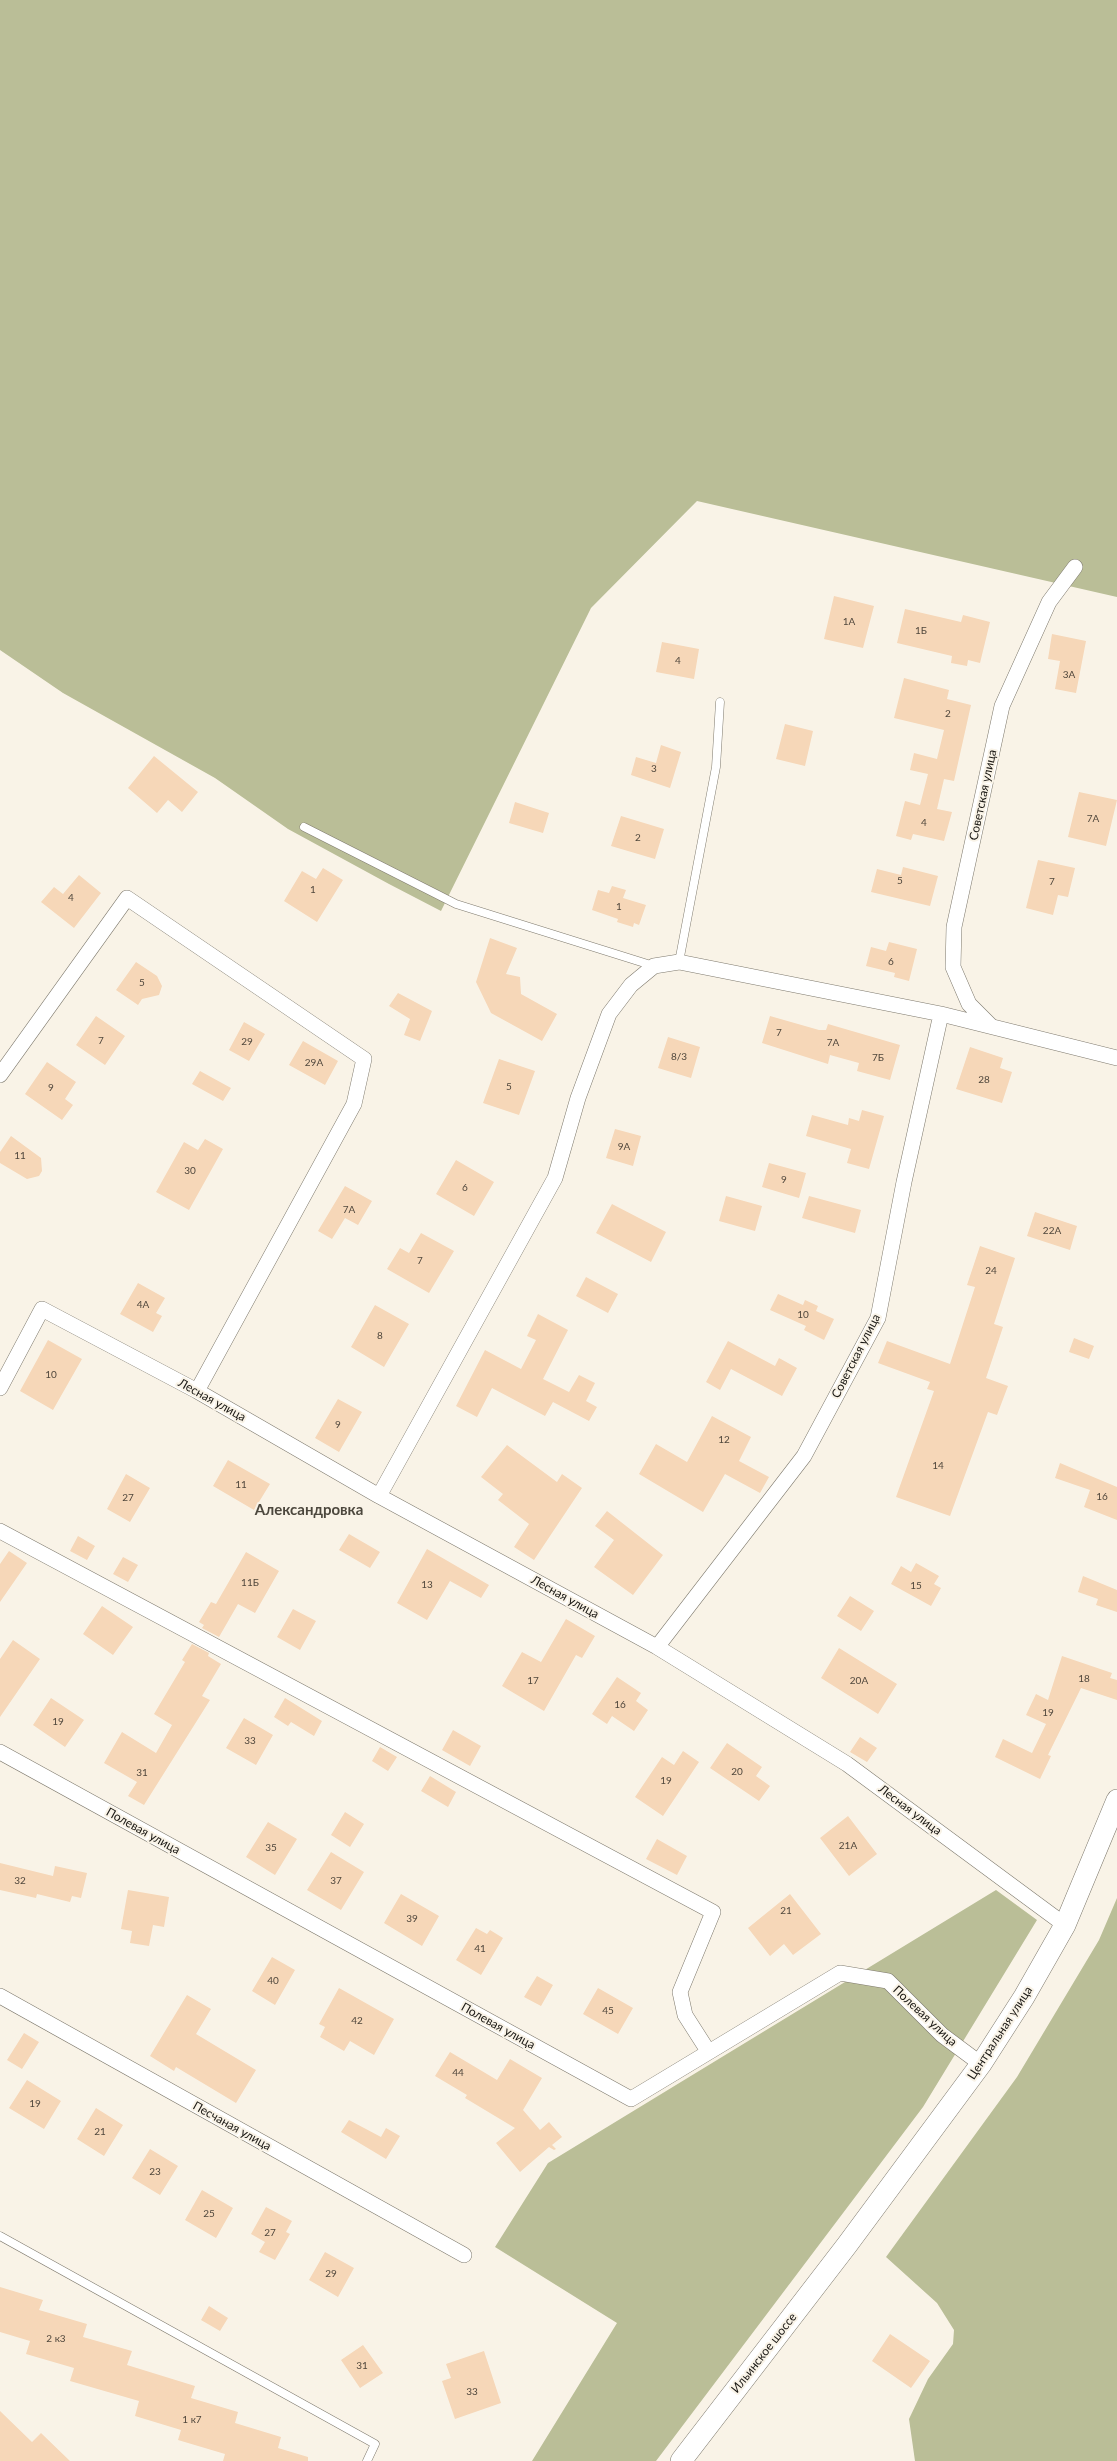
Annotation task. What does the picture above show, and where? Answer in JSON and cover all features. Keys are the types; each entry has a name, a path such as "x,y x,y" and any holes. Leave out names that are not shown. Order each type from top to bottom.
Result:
{"main road":[{"name":"Центральная улица","path":"848,2246 981,2064 1024,1997 1064,1925 1117,1800"},
{"name":"Ильинское шоссе","path":"681,2461 848,2246"}],"street":[{"name":"Советская улица","path":"992,1028 969,1004 953,967 954,927 1002,706 1049,602 1076,567"},
{"path":"0,1075 127,898 364,1059 354,1104 197,1391"},
{"path":"379,1496 555,1178 578,1098 608,1014 631,985 654,966 679,962 941,1014 1117,1058"},
{"name":"Советская улица","path":"657,1647 804,1456 878,1318 904,1182 941,1014"},
{"name":"Лесная улица","path":"0,1388 42,1309 197,1391 379,1496 657,1647 847,1764 1064,1925"},
{"path":"0,1531 712,1912 680,1992 685,2015 708,2050"},
{"name":"Полевая улица","path":"0,1752 631,2099 708,2050 840,1974 888,1981 942,2035 981,2064"},
{"name":"Песчаная улица","path":"0,1996 464,2255"}],"lane":[{"path":"679,962 716,767 720,702"},
{"path":"304,827 456,904 654,966"},
{"path":"0,2236 375,2444 367,2461"}],"green space":[{"path":"0,0 1117,0 1117,597 697,501 591,608 441,911 389,884 288,829 215,778 63,693 0,650"},
{"path":"996,1890 1037,1920 923,2107 656,2461 532,2461 617,2323 495,2247 548,2163"},
{"path":"1117,1898 1117,2461 915,2461 909,2419 928,2379 953,2344 954,2330 937,2303 886,2257 1017,2077 1099,1940"}],"building":[{"path":"834,596 874,606 863,648 824,639"},
{"path":"905,609 961,622 963,615 990,622 980,663 968,660 967,666 951,663 952,656 897,643"},
{"path":"1052,634 1086,641 1076,693 1055,689 1060,661 1048,659"},
{"path":"662,642 699,649 694,679 656,672"},
{"path":"904,678 949,690 947,699 971,705 954,781 944,779 937,809 952,812 944,841 913,834 911,840 896,836 905,801 920,805 928,774 910,770 914,753 937,759 944,730 894,718"},
{"path":"785,724 813,731 805,766 776,759"},
{"path":"661,745 681,752 670,788 631,775 636,757 656,763"},
{"path":"154,756 198,792 182,812 168,800 157,813 128,788"},
{"path":"1079,792 1117,800 1106,846 1068,837"},
{"path":"515,802 549,813 543,833 509,823"},
{"path":"621,816 664,829 655,859 611,846"},
{"path":"1038,860 1075,868 1068,897 1058,895 1053,915 1026,908"},
{"path":"903,867 938,876 930,906 871,892 877,869 901,875"},
{"path":"323,868 343,880 317,922 284,901 302,871 316,879"},
{"path":"79,875 101,893 74,928 41,902 54,887 63,894"},
{"path":"612,886 626,890 623,898 646,905 639,925 634,923 633,927 617,922 618,919 592,910 598,890 609,893"},
{"path":"490,938 517,948 506,974 520,977 521,994 557,1014 542,1041 491,1013 476,982"},
{"path":"889,942 917,949 909,981 894,977 895,973 866,966 871,947 886,951"},
{"path":"136,962 157,976 162,986 159,995 142,999 138,1005 116,990"},
{"path":"398,993 432,1011 420,1041 404,1035 410,1019 389,1006"},
{"path":"96,1016 125,1036 105,1065 76,1045"},
{"path":"770,1016 819,1030 826,1030 828,1024 900,1045 890,1080 857,1071 859,1063 830,1055 828,1064 762,1043"},
{"path":"244,1022 265,1034 249,1061 229,1050"},
{"path":"668,1037 700,1047 691,1078 658,1068"},
{"path":"303,1041 338,1061 325,1085 289,1065"},
{"path":"970,1047 1003,1058 1000,1068 1012,1072 1002,1103 956,1089"},
{"path":"499,1059 535,1071 519,1115 483,1103"},
{"path":"47,1062 76,1082 65,1099 73,1105 62,1120 25,1094"},
{"path":"200,1071 231,1088 223,1101 192,1084"},
{"path":"862,1110 884,1116 869,1169 847,1163 851,1149 806,1136 812,1115 848,1125 849,1118 859,1121"},
{"path":"615,1129 641,1136 633,1166 606,1158"},
{"path":"11,1136 41,1158 42,1171 39,1176 27,1179 0,1163 0,1152"},
{"path":"205,1139 223,1149 189,1210 156,1192 184,1142 198,1150"},
{"path":"456,1160 494,1182 474,1216 436,1194"},
{"path":"769,1163 806,1173 799,1198 762,1187"},
{"path":"345,1186 372,1201 358,1225 345,1218 332,1239 318,1231"},
{"path":"726,1196 762,1206 755,1231 719,1221"},
{"path":"809,1196 861,1210 855,1233 802,1218"},
{"path":"612,1204 666,1232 651,1262 596,1233"},
{"path":"1035,1212 1077,1226 1070,1250 1027,1236"},
{"path":"421,1233 454,1251 429,1293 387,1269 400,1248 409,1253"},
{"path":"980,1246 1015,1258 994,1324 1003,1327 986,1378 1008,1386 997,1415 988,1412 950,1516 896,1497 934,1391 927,1389 930,1382 878,1363 887,1341 950,1364 975,1287 967,1285"},
{"path":"586,1277 618,1294 608,1313 576,1296"},
{"path":"138,1283 165,1298 156,1313 162,1316 153,1332 120,1314"},
{"path":"778,1294 803,1305 805,1300 818,1306 816,1311 834,1319 824,1340 804,1330 806,1326 770,1310"},
{"path":"375,1305 409,1324 384,1367 351,1347"},
{"path":"538,1314 568,1330 543,1379 569,1392 579,1375 595,1383 586,1401 597,1407 589,1421 553,1402 545,1416 492,1388 477,1417 456,1406 485,1350 521,1369 536,1340 527,1336"},
{"path":"1074,1338 1094,1346 1089,1359 1069,1352"},
{"path":"48,1340 82,1359 53,1410 20,1391"},
{"path":"728,1341 775,1366 779,1358 797,1368 782,1396 731,1369 720,1390 706,1382"},
{"path":"338,1399 362,1412 339,1452 315,1438"},
{"path":"712,1416 751,1437 739,1461 769,1477 760,1493 725,1474 703,1512 639,1474 656,1444 687,1462"},
{"path":"507,1445 557,1482 562,1474 582,1488 534,1560 514,1547 529,1524 498,1500 503,1494 481,1477"},
{"path":"228,1460 270,1484 254,1510 213,1486"},
{"path":"1060,1463 1117,1487 1117,1520 1084,1507 1090,1490 1055,1478"},
{"path":"126,1474 150,1488 130,1522 107,1509"},
{"path":"607,1511 663,1555 633,1595 594,1567 614,1540 595,1526"},
{"path":"349,1534 380,1552 370,1568 339,1550"},
{"path":"78,1536 95,1546 87,1560 70,1551"},
{"path":"427,1549 489,1585 481,1598 450,1581 427,1620 397,1603"},
{"path":"9,1551 27,1563 0,1602 0,1564"},
{"path":"246,1552 279,1571 255,1613 238,1604 219,1637 202,1628 204,1625 199,1622 211,1602 216,1604"},
{"path":"123,1557 138,1565 128,1582 113,1574"},
{"path":"916,1563 939,1576 934,1584 941,1588 931,1606 891,1584 901,1566 911,1572"},
{"path":"1083,1576 1117,1590 1117,1612 1096,1605 1098,1599 1078,1592"},
{"path":"850,1596 874,1611 861,1631 837,1616"},
{"path":"102,1606 133,1627 113,1655 83,1634"},
{"path":"293,1609 316,1621 300,1650 277,1637"},
{"path":"566,1619 595,1636 582,1658 576,1655 544,1711 502,1686 522,1652 541,1662"},
{"path":"13,1640 40,1659 0,1717 0,1659"},
{"path":"192,1644 209,1653 208,1656 221,1664 202,1696 210,1700 144,1805 128,1796 137,1782 104,1763 122,1732 156,1753 172,1725 154,1714 185,1662 182,1660"},
{"path":"839,1648 897,1684 878,1714 821,1678"},
{"path":"1062,1656 1112,1673 1110,1678 1117,1680 1117,1700 1081,1688 1048,1755 1051,1756 1040,1779 995,1757 1003,1739 1032,1753 1046,1724 1026,1715 1036,1694 1048,1700"},
{"path":"617,1677 641,1693 636,1701 648,1710 634,1731 612,1716 607,1724 592,1714"},
{"path":"51,1698 84,1720 65,1747 33,1725"},
{"path":"285,1698 322,1721 314,1736 291,1722 288,1726 274,1717"},
{"path":"244,1718 273,1735 256,1765 226,1748"},
{"path":"453,1730 481,1746 470,1766 442,1750"},
{"path":"860,1737 877,1748 867,1762 850,1752"},
{"path":"727,1743 762,1767 756,1776 770,1786 759,1801 710,1768"},
{"path":"380,1747 397,1757 388,1771 372,1761"},
{"path":"683,1751 699,1762 663,1816 635,1797 662,1757 674,1765"},
{"path":"430,1776 456,1792 448,1807 421,1791"},
{"path":"345,1812 364,1824 350,1847 331,1835"},
{"path":"848,1816 877,1854 849,1876 820,1838"},
{"path":"268,1822 297,1839 275,1875 246,1857"},
{"path":"657,1839 687,1856 677,1875 646,1859"},
{"path":"331,1852 364,1872 341,1910 307,1890"},
{"path":"0,1863 53,1876 55,1866 87,1873 81,1898 72,1896 70,1902 37,1894 36,1898 0,1890"},
{"path":"128,1890 169,1897 164,1927 153,1925 149,1946 130,1943 132,1931 121,1929"},
{"path":"401,1894 439,1916 422,1946 384,1923"},
{"path":"790,1894 821,1934 793,1955 784,1944 770,1956 748,1928"},
{"path":"476,1928 487,1934 490,1930 503,1938 481,1975 456,1960"},
{"path":"272,1957 295,1970 275,2005 252,1991"},
{"path":"537,1976 553,1985 541,2006 524,1997"},
{"path":"339,1988 394,2019 374,2055 350,2041 344,2051 320,2037 325,2027 319,2024"},
{"path":"598,1988 633,2008 618,2034 583,2014"},
{"path":"187,1995 211,2009 196,2034 256,2070 236,2103 176,2067 174,2071 150,2056"},
{"path":"24,2033 39,2042 22,2069 7,2060"},
{"path":"450,2052 497,2080 510,2059 542,2078 523,2110 540,2130 549,2122 562,2137 552,2145 556,2149 554,2150 549,2147 520,2172 496,2143 515,2128 465,2098 467,2095 435,2076"},
{"path":"27,2080 61,2101 44,2129 9,2108"},
{"path":"96,2108 123,2125 104,2156 77,2139"},
{"path":"349,2120 381,2137 386,2128 400,2136 386,2159 341,2132"},
{"path":"150,2149 178,2166 160,2195 132,2178"},
{"path":"202,2190 233,2208 216,2238 185,2220"},
{"path":"266,2207 292,2221 286,2232 290,2234 275,2260 259,2252 265,2242 251,2234"},
{"path":"325,2252 354,2268 338,2297 309,2280"},
{"path":"0,2287 43,2300 39,2310 87,2324 83,2337 132,2351 127,2365 195,2386 191,2398 238,2412 235,2423 281,2437 278,2448 308,2457 308,2461 223,2461 225,2454 178,2440 181,2430 135,2416 139,2401 70,2381 74,2368 26,2354 30,2341 0,2332"},
{"path":"209,2306 228,2318 220,2331 201,2320"},
{"path":"890,2334 930,2361 911,2388 872,2361"},
{"path":"363,2345 383,2373 360,2388 341,2360"},
{"path":"484,2351 501,2403 455,2419 442,2381 451,2378 446,2364"},
{"path":"0,2411 32,2442 41,2433 70,2461 0,2461"}],"district":[{"name":"Александровка","path":"309,1510"}]}
